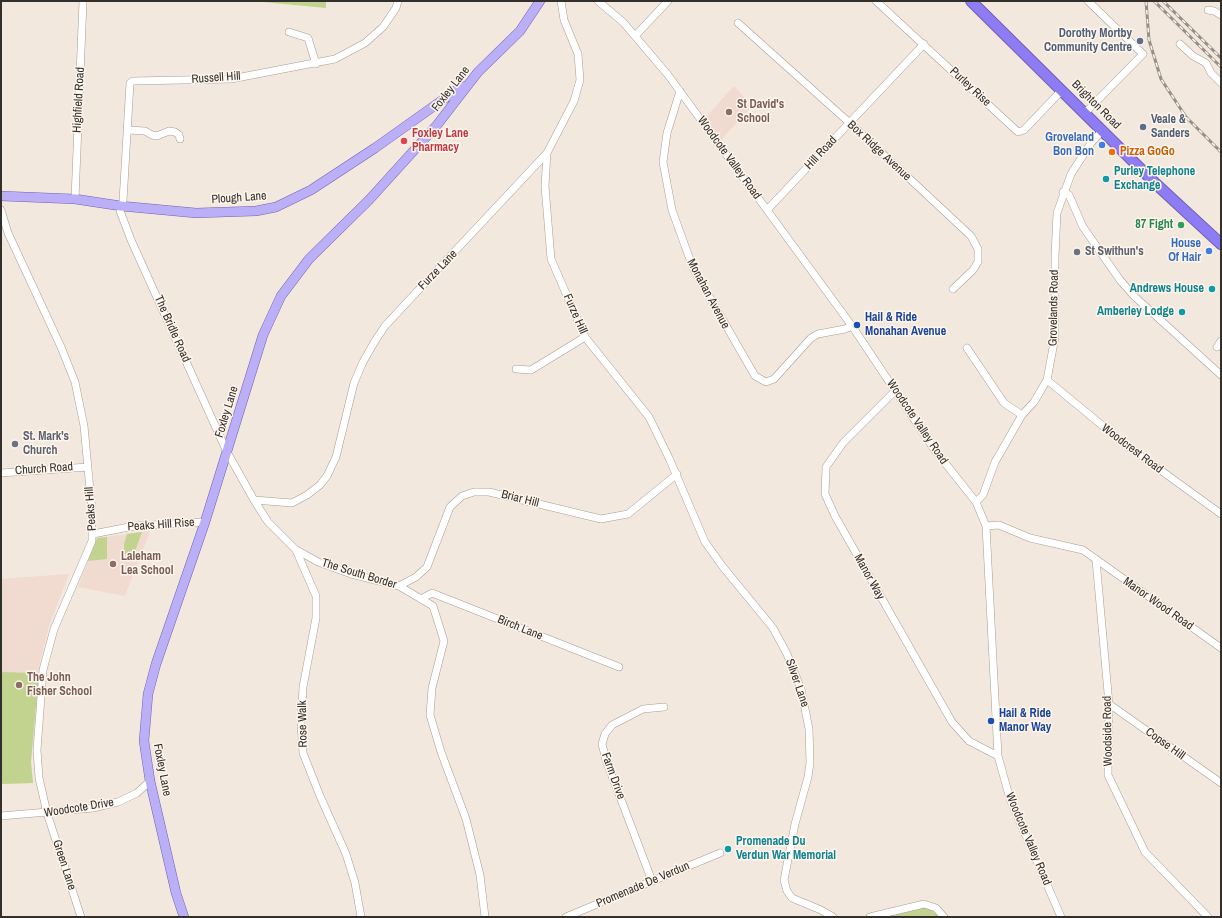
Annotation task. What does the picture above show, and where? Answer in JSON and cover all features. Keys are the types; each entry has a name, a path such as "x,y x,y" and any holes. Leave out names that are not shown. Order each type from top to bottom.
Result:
{"highway":[{"name":"Brighton Road","path":"971,1 1156,184 1221,244"}],"main road":[{"name":"Foxley Lane","path":"184,917 176,893 150,781 144,741 148,694 156,664 205,522 263,335 281,296 309,259 375,194 437,125 468,85 491,59 520,31 540,1"},
{"name":"Plough Lane","path":"1,196 75,199 121,206 196,212 256,211 276,207 310,190 375,148 458,89 468,85"}],"street":[{"name":"Highfield Road","path":"75,199 83,1"},
{"name":"Russell Hill","path":"121,206 128,130 129,85 133,81 225,79 316,64 335,59 365,43 383,27 396,8 398,1"},
{"name":"Furze Lane","path":"254,500 292,503 308,496 320,485 332,467 336,457 354,383 363,362 375,342 411,298 547,153 574,101 580,80 578,54 564,20 561,1"},
{"name":"Woodcote Valley Road","path":"598,1 616,15 680,91 852,326 934,449 976,502 986,526 998,756 1010,799 1061,917"},
{"path":"635,36 668,1"},
{"name":"Purley Rise","path":"876,1 1018,132 1024,130 1062,90"},
{"path":"1085,113 1143,54 1088,1"},
{"path":"1208,10 1214,11 1221,16"},
{"name":"Box Ridge Avenue","path":"738,22 850,123 975,240 979,253 976,266 953,290"},
{"path":"288,32 308,38 316,64"},
{"name":"Hill Road","path":"767,210 924,44"},
{"path":"1180,44 1193,56 1206,63 1211,73 1221,83"},
{"name":"Monahan Avenue","path":"680,91 667,133 663,162 672,210 693,268 754,376 766,382 774,379 811,338 818,334 844,330 852,326"},
{"path":"128,130 144,131 152,136 169,131 175,132 180,138"},
{"name":"Grovelands Road","path":"976,502 983,495 995,462 1022,415 1034,402 1047,380 1055,337 1056,223 1063,192 1076,164 1103,130"},
{"name":"Furze Hill","path":"547,153 545,186 551,259 585,337 649,417 677,474"},
{"path":"1063,192 1069,195 1084,227 1120,280 1134,296 1221,375"},
{"name":"The Bridle Road","path":"121,206 120,211 131,240 227,452"},
{"name":"Peaks Hill","path":"1,210 8,233 48,317 75,382 84,426 88,467 93,534 89,550 56,621 43,670 37,765 47,813"},
{"path":"516,369 530,370 585,337"},
{"path":"967,348 1004,403 1022,415"},
{"name":"Woodcrest Road","path":"1047,380 1126,445 1221,514"},
{"name":"Manor Way","path":"896,390 842,443 826,467 825,494 835,516 952,722 969,741 998,756"},
{"name":"The South Border","path":"227,452 268,522 296,549 318,562 344,572 399,586 433,606 444,642 432,688 430,715 441,752 467,825 480,875 485,917"},
{"name":"Church Road","path":"1,473 88,467"},
{"name":"Briar Hill","path":"399,586 416,577 427,567 450,507 462,496 474,492 489,492 601,519 628,514 677,474"},
{"name":"Silver Lane","path":"677,474 705,542 723,567 773,628 787,654 801,689 809,729 810,763 808,777 794,824 784,880 787,891 792,898 821,910 833,917"},
{"name":"Peaks Hill Rise","path":"93,534 134,526 205,522"},
{"name":"Manor Wood Road","path":"986,526 999,525 1030,538 1083,550 1221,648"},
{"name":"Rose Walk","path":"296,549 316,596 315,625 303,686 301,724 303,753 320,796 346,854 355,883 361,917"},
{"name":"Woodside Road","path":"1096,560 1109,704 1108,775 1145,852 1208,917"},
{"name":"Birch Lane","path":"421,598 432,594 619,667"},
{"name":"Copse Hill","path":"1109,704 1221,783"},
{"name":"Farm Drive","path":"652,881 606,760 602,744 605,734 612,725 643,709 664,707"},
{"name":"Woodcote Drive","path":"1,816 93,808 118,802 137,793 150,781"},
{"name":"Green Lane","path":"47,813 81,917"},
{"name":"Promenade De Verdun","path":"566,917 720,853"},
{"path":"870,917 920,904 933,906 944,917"}],"shaded area":[{"name":"St David's School","path":"734,86 752,106 721,140 705,118"},
{"name":"Laleham Lea School","path":"150,531 125,596 78,587 97,538"},
{"name":"The John Fisher School","path":"69,574 49,626 40,662 35,698 31,762 33,783 1,784 1,579"}],"green space":[{"path":"252,1 326,1 326,8"},
{"path":"142,532 134,554 124,554 124,544 127,534"},
{"path":"107,537 107,559 88,561 97,538"},
{"path":"1,672 39,673 31,762 33,783 1,784"},
{"path":"922,907 931,909 939,917 880,917"}],"railway":[{"path":"1146,1 1149,40 1161,79 1186,117 1221,152"},
{"path":"1154,1 1221,67"},
{"path":"1163,1 1221,58"}],"place":[{"name":"Dorothy Mortby Community Centre","path":"1140,41"},
{"name":"St David's School","path":"729,112"},
{"name":"Veale & Sanders","path":"1143,127"},
{"name":"Foxley Lane Pharmacy","path":"404,141"},
{"name":"Groveland Bon Bon","path":"1102,145"},
{"name":"Pizza GoGo","path":"1112,152"},
{"name":"Purley Telephone Exchange","path":"1106,179"},
{"name":"87 Fight","path":"1181,225"},
{"name":"House Of Hair","path":"1209,251"},
{"name":"St Swithun's","path":"1077,252"},
{"name":"Andrews House","path":"1212,289"},
{"name":"Amberley Lodge","path":"1182,312"},
{"name":"Hail & Ride Monahan Avenue","path":"857,325"},
{"name":"St. Mark's Church","path":"15,444"},
{"name":"Laleham Lea School","path":"113,564"},
{"name":"The John Fisher School","path":"19,685"},
{"name":"Hail & Ride Manor Way","path":"991,721"},
{"name":"Promenade Du Verdun War Memorial","path":"728,849"}]}
